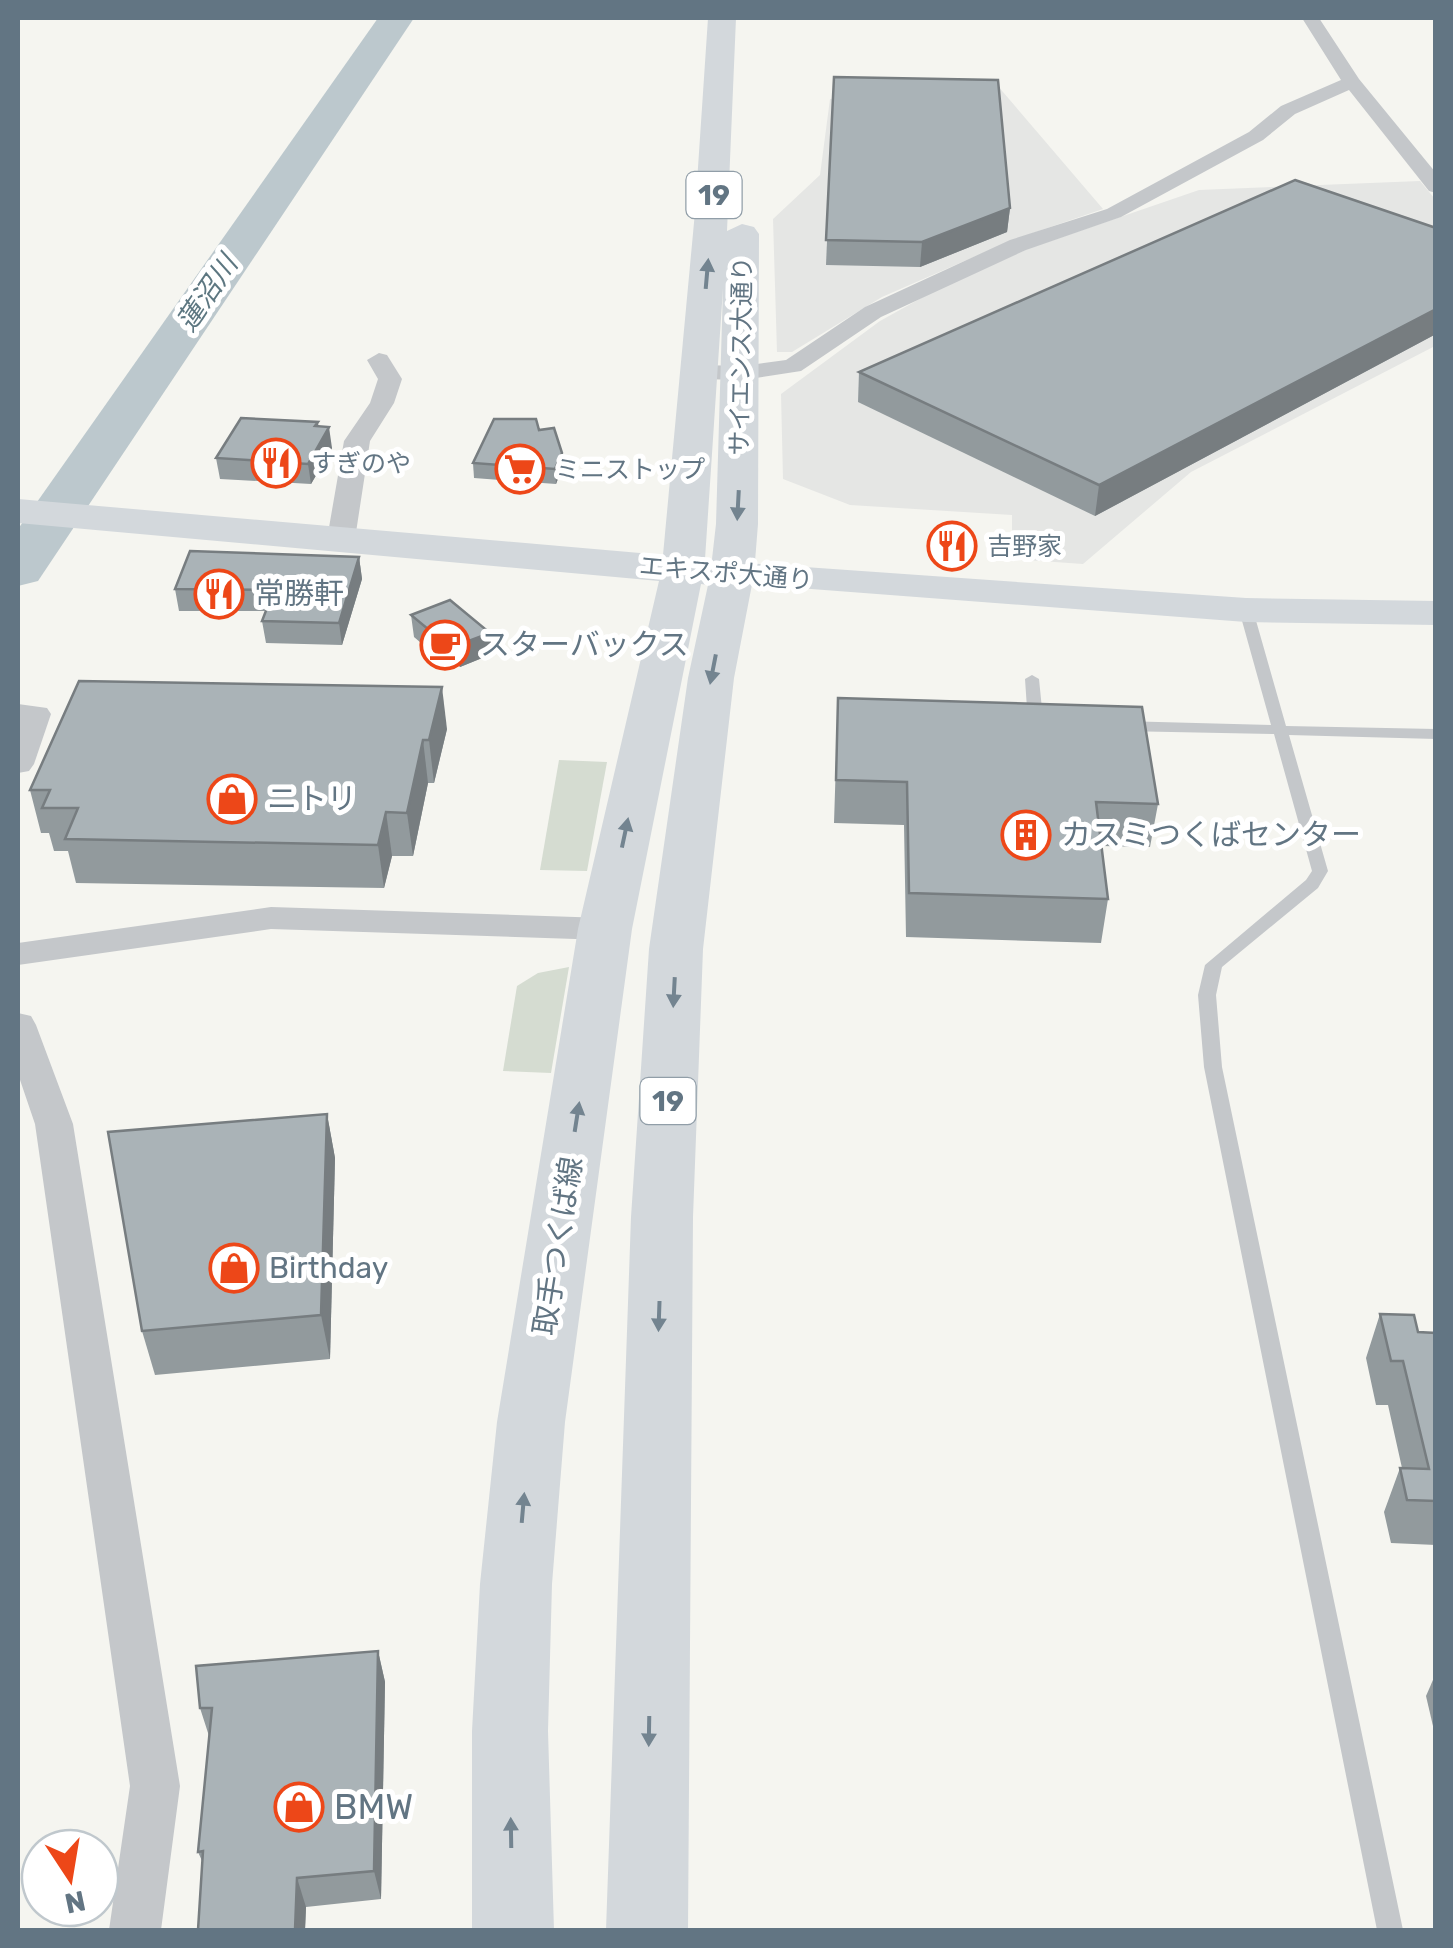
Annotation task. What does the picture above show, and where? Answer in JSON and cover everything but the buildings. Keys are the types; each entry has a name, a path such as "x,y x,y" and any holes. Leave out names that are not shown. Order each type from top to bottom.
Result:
{"main road":[{"name":"サイエンス大通り","path":"708,572 700,372 722,18"},
{"name":"サイエンス大通り","path":"708,572 743,373 742,210 748,18"},
{"name":"エキスポ大通り","path":"20,512 708,572 1246,610 1436,613"},
{"name":"取手つくば線","path":"512,1930 510,1732 516,1584 529,1440 606,929 656,682 708,572"},
{"name":"19","path":"646,1930 662,1217 676,949 711,678 708,572"}],"street":[{"path":"1311,18 1352,82 1436,187"},
{"path":"700,372 743,373 793,366 873,312 1018,245 1114,212 1256,136 1288,110 1352,82"},
{"path":"341,539 358,441 382,404 390,379 380,360"},
{"path":"18,713 36,714 18,764"},
{"path":"18,954 271,918 606,929"},
{"path":"18,1026 54,1124 155,1786 135,1930"}],"lane":[{"path":"1246,610 1320,871 1312,884 1214,965 1207,994 1213,1068 1390,1930"},
{"path":"1032,679 1036,723 1054,724"},
{"path":"1111,726 1436,734"}],"shaded area":[{"path":"997,85 1103,209 1015,239 882,297 792,352 777,352 773,219 820,175 830,99"},
{"path":"1420,181 1435,199 1435,346 1191,472 1083,564 1012,559 1012,515 850,505 783,479 781,394 880,321 934,291 1030,248 1199,190"},
{"path":"559,760 607,762 587,871 540,870"},
{"path":"569,967 551,1073 503,1071 517,986 538,973"}],"waterway":[{"name":"蓮沼川","path":"18,569 396,18"}],"place":[{"name":"すぎのや","path":"276,463"},
{"name":"ミニストップ","path":"520,469"},
{"name":"吉野家","path":"952,546"},
{"name":"常勝軒","path":"219,594"},
{"name":"スターバックス","path":"445,645"},
{"name":"ニトリ","path":"232,799"},
{"name":"カスミつくばセンター","path":"1026,835"},
{"name":"Birthday","path":"234,1268"},
{"name":"BMW","path":"299,1807"}]}
